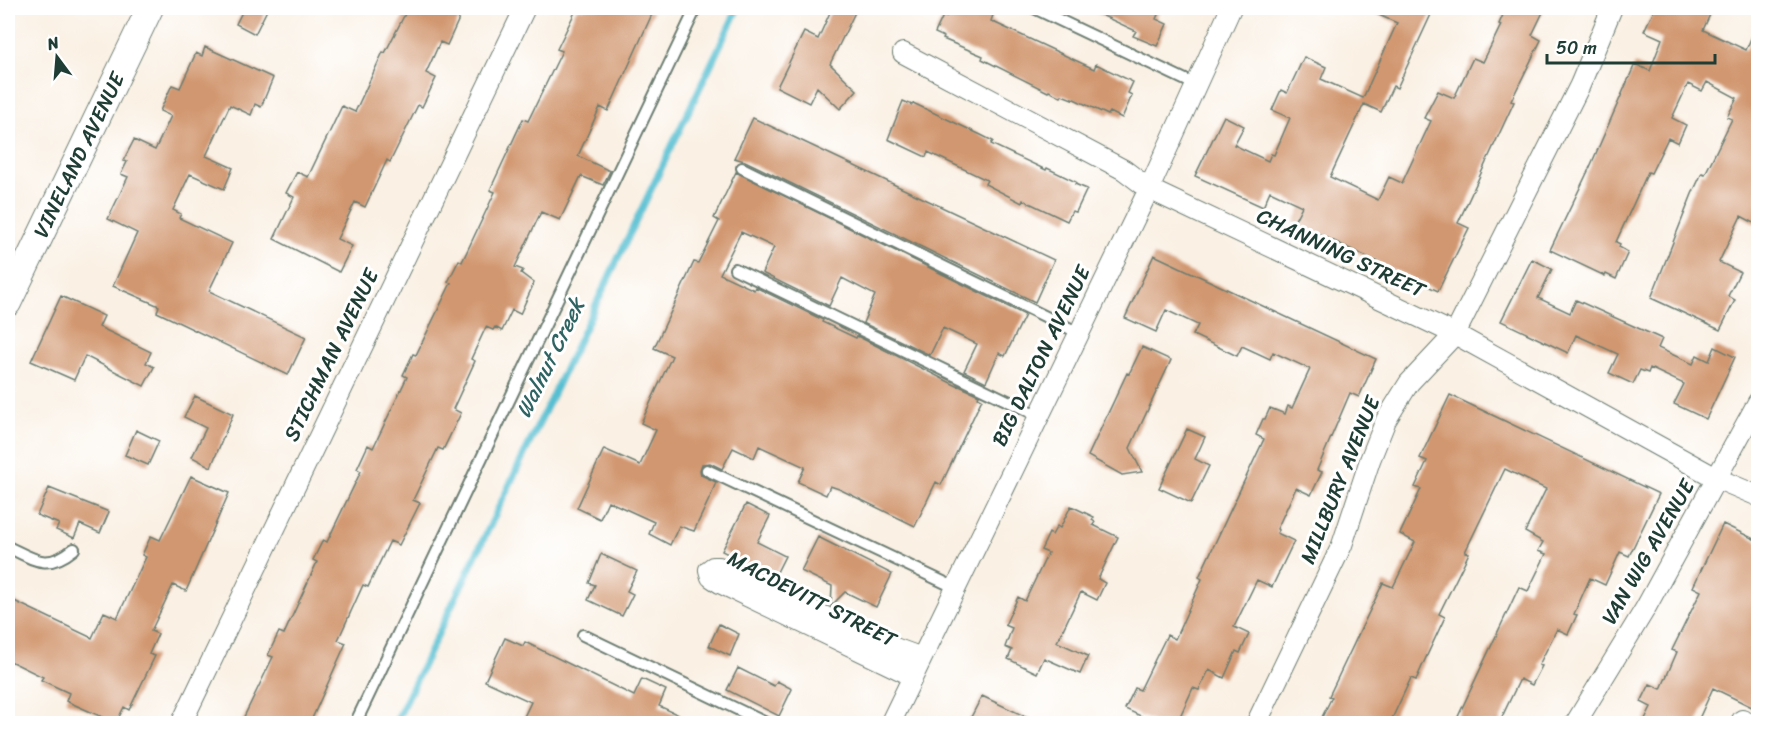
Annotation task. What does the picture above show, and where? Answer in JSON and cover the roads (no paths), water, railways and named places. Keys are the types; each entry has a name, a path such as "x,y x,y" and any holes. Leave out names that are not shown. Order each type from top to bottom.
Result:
{"street":[{"name":"VINELAND AVENUE","path":"8,303 150,8"},
{"name":"STICHMAN AVENUE","path":"181,723 525,8"},
{"name":"BIG DALTON AVENUE","path":"890,723 1149,189 1231,8"},
{"name":"MILLBURY AVENUE","path":"1256,723 1342,545 1370,460 1386,420 1409,384 1455,334 1580,85 1612,8"},
{"name":"CHANNING STREET","path":"903,53 1124,170 1149,189 1455,334 1718,479 1758,496"},
{"name":"VAN WIG AVENUE","path":"1575,723 1645,609 1758,402"},
{"name":"MACDEVITT STREET","path":"913,676 720,582 711,577 709,570 712,567 719,567 887,645 922,658"}],"lane":[{"path":"355,723 696,8"},
{"path":"1034,8 1196,85"},
{"path":"742,168 1079,333"},
{"path":"735,269 1039,416"},
{"path":"707,470 956,588"},
{"path":"8,547 37,561 48,563 61,560 74,549"},
{"path":"583,635 768,723"}],"waterway":[{"name":"Walnut Creek","path":"395,724 738,8"}]}
